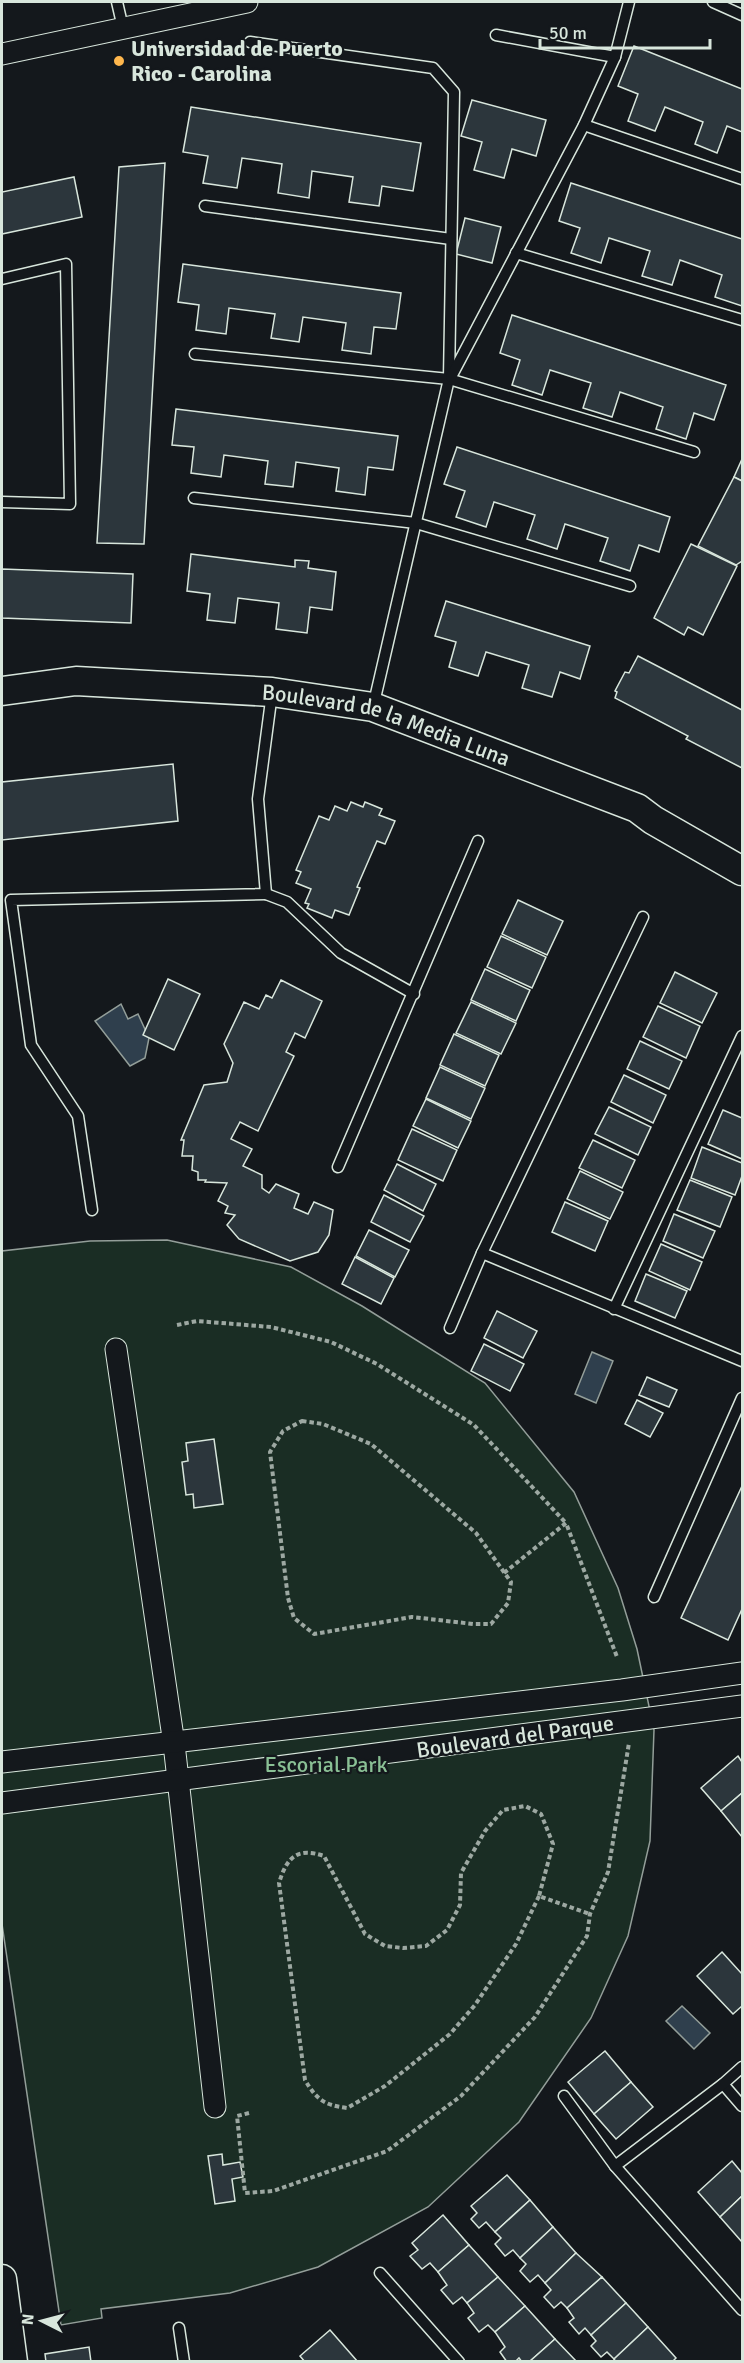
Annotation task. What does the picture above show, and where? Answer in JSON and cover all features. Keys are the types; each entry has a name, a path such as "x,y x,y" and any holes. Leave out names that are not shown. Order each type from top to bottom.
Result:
{"street":[{"path":"2,54 247,2"},
{"name":"Boulevard de la Media Luna","path":"2,690 76,681 272,692 373,707 637,808 653,820 742,871"},
{"path":"116,1349 174,1743 214,2108"},
{"name":"Boulevard del Parque","path":"2,1762 610,1692 742,1673"},
{"name":"Boulevard del Parque","path":"2,1803 742,1706"},
{"path":"2,2279 13,2361"}],"lane":[{"path":"117,2 123,28"},
{"path":"449,380 584,125 615,57 629,2"},
{"path":"712,2 742,15"},
{"path":"496,35 615,57"},
{"path":"250,42 433,68 454,92 449,380 373,707"},
{"path":"584,125 742,179"},
{"path":"205,206 451,238"},
{"path":"516,253 742,320"},
{"path":"2,279 66,264 70,504 2,502"},
{"path":"195,354 449,380 694,452"},
{"path":"194,498 416,523 630,586"},
{"path":"266,894 258,799 272,692"},
{"path":"338,1167 478,841"},
{"path":"92,1210 78,1116 31,1045 11,900 266,894 287,902 341,953 414,994"},
{"path":"450,1328 482,1254 643,916"},
{"path":"614,1309 742,1036"},
{"path":"731,1062 742,1066"},
{"path":"482,1254 742,1361"},
{"path":"654,1597 742,1398"},
{"path":"615,2166 742,2067"},
{"path":"723,2084 742,2106"},
{"path":"564,2096 615,2166 742,2310"},
{"path":"380,2273 459,2361"},
{"path":"178,2328 184,2361"}],"path":[{"path":"177,1325 196,1321 271,1327 331,1342 377,1364 474,1425 566,1523 617,1657"},
{"path":"302,1422 323,1424 371,1444 476,1533 504,1573 511,1582 508,1603 491,1624 412,1617 314,1634 294,1618 288,1598 270,1452 283,1431 302,1422"},
{"path":"504,1573 566,1523"},
{"path":"249,2113 237,2116 245,2193 273,2191 387,2151 461,2096 535,2017 587,1936 590,1914 608,1872 629,1748 630,1721"},
{"path":"525,1806 541,1814 553,1844 539,1896 516,1944 475,2005 450,2034 385,2086 347,2108 329,2105 314,2095 305,2080 279,1883 283,1871 294,1856 308,1851 324,1856 365,1934 385,1946 403,1948 426,1946 447,1930 460,1905 461,1873 485,1831 503,1810 525,1806"},
{"path":"539,1896 590,1914"}],"green space":[{"name":"Escorial Park","path":"167,1240 291,1267 362,1306 485,1383 574,1492 618,1588 637,1649 654,1730 650,1841 628,1936 591,2018 519,2122 428,2207 318,2267 230,2293 101,2309 102,2318 61,2325 2,1924 2,1251 90,1241"}],"water":[{"path":"121,1004 128,1019 138,1014 149,1038 145,1058 130,1066 95,1021"},
{"path":"592,1352 613,1361 596,1403 575,1394"},
{"path":"682,2006 710,2033 694,2049 666,2021"}],"building":[{"path":"634,46 742,89 742,132 727,126 717,153 695,144 703,122 665,107 655,131 628,121 638,94 618,86"},
{"path":"472,100 546,120 536,156 512,149 504,178 474,170 482,142 461,136"},
{"path":"191,107 421,143 413,191 382,186 379,206 349,202 353,177 312,171 309,198 278,193 282,164 242,158 237,188 203,183 208,156 183,152"},
{"path":"165,163 144,544 97,543 119,167"},
{"path":"74,177 82,217 2,234 2,192"},
{"path":"571,183 742,239 742,306 715,297 722,275 680,260 672,285 642,276 650,251 609,238 601,263 571,253 580,228 559,221"},
{"path":"465,218 501,227 492,263 456,254"},
{"path":"183,264 401,293 396,329 374,327 371,354 342,350 346,323 303,317 299,342 271,338 275,314 229,308 226,334 196,330 199,305 178,302"},
{"path":"512,315 726,385 714,420 694,413 686,439 656,429 663,407 620,392 612,417 583,408 591,383 550,370 542,395 512,385 520,360 500,353"},
{"path":"176,409 398,436 393,470 368,467 365,495 336,491 339,468 296,462 293,487 265,484 268,461 224,455 221,477 191,473 194,447 172,445"},
{"path":"457,447 670,517 659,552 639,545 630,571 600,561 608,538 565,524 557,549 527,539 535,515 494,502 486,527 456,517 465,491 444,484"},
{"path":"742,459 742,481 734,477"},
{"path":"734,477 742,481 742,561 736,565 698,546"},
{"path":"691,544 737,566 703,635 688,627 684,635 654,618"},
{"path":"191,554 295,567 295,560 309,561 308,568 336,572 332,610 310,607 307,633 276,629 279,603 238,598 235,623 207,620 210,594 187,591"},
{"path":"2,569 133,574 131,623 2,618"},
{"path":"446,601 590,646 580,679 560,672 552,697 522,688 529,665 486,652 478,676 449,667 456,642 435,636"},
{"path":"638,656 742,710 742,768 686,739 688,736 615,698 617,692 615,691 625,672 629,673"},
{"path":"173,764 178,821 2,840 2,782"},
{"path":"351,802 363,807 365,802 382,809 379,815 395,821 385,844 377,841 357,887 360,888 349,915 335,910 332,918 307,908 309,904 305,903 311,889 296,883 301,872 296,870 319,816 329,820 335,806 347,811"},
{"path":"518,900 563,921 547,955 502,934"},
{"path":"501,936 546,957 532,988 487,967"},
{"path":"485,969 530,990 516,1021 471,1000"},
{"path":"675,972 717,993 702,1023 660,1003"},
{"path":"168,979 200,994 174,1050 143,1035"},
{"path":"281,980 322,1001 305,1038 295,1033 286,1052 294,1056 258,1131 240,1122 231,1139 252,1149 243,1166 262,1175 262,1188 269,1193 276,1184 299,1194 294,1208 308,1214 314,1202 333,1210 329,1235 318,1252 290,1261 239,1239 227,1225 235,1215 225,1213 228,1206 218,1201 227,1183 198,1180 198,1172 192,1170 193,1156 182,1156 184,1140 181,1140 204,1085 227,1082 233,1063 224,1044 244,1002 259,1009 266,995 272,998"},
{"path":"471,1002 516,1023 501,1054 456,1033"},
{"path":"658,1006 700,1026 686,1058 643,1037"},
{"path":"454,1034 499,1055 485,1086 440,1065"},
{"path":"640,1041 682,1061 669,1089 627,1069"},
{"path":"440,1067 485,1088 471,1119 426,1098"},
{"path":"624,1075 666,1095 653,1123 611,1102"},
{"path":"426,1099 471,1121 458,1148 413,1126"},
{"path":"609,1107 651,1127 638,1155 595,1134"},
{"path":"723,1110 742,1118 742,1159 708,1144"},
{"path":"412,1129 457,1150 443,1181 398,1160"},
{"path":"593,1140 635,1160 622,1188 579,1168"},
{"path":"702,1147 742,1163 742,1176 735,1195 691,1178"},
{"path":"397,1164 436,1184 423,1211 384,1190"},
{"path":"580,1171 623,1192 610,1219 567,1199"},
{"path":"690,1180 732,1197 720,1227 677,1210"},
{"path":"384,1195 424,1216 410,1242 371,1222"},
{"path":"565,1202 608,1221 595,1251 552,1232"},
{"path":"674,1214 715,1231 703,1258 663,1241"},
{"path":"369,1230 409,1250 395,1277 356,1256"},
{"path":"661,1244 702,1262 690,1290 649,1271"},
{"path":"355,1257 394,1278 381,1304 342,1284"},
{"path":"646,1274 687,1291 675,1318 635,1301"},
{"path":"497,1311 537,1331 523,1358 484,1338"},
{"path":"484,1344 524,1364 510,1391 471,1371"},
{"path":"647,1377 677,1390 669,1407 639,1395"},
{"path":"637,1400 663,1413 650,1437 625,1424"},
{"path":"214,1439 223,1504 194,1508 193,1494 186,1495 182,1462 188,1461 186,1443"},
{"path":"742,1486 742,1609 728,1640 681,1618"},
{"path":"738,1756 742,1762 742,1793 721,1811 701,1788"},
{"path":"742,1793 742,1837 721,1811"},
{"path":"722,1952 742,1974 742,2006 733,2014 697,1976"},
{"path":"605,2051 631,2082 594,2114 568,2082"},
{"path":"631,2082 653,2107 616,2139 594,2114"},
{"path":"222,2154 223,2165 240,2162 243,2177 232,2179 235,2201 215,2204 208,2156"},
{"path":"732,2161 742,2173 742,2196 720,2217 698,2192"},
{"path":"507,2175 530,2200 495,2232 486,2222 479,2228 471,2219 477,2213 471,2206"},
{"path":"742,2196 742,2242 720,2217"},
{"path":"530,2200 553,2227 520,2258 513,2250 505,2256 495,2244 501,2238 495,2232"},
{"path":"443,2215 469,2245 438,2272 430,2263 422,2269 410,2256 418,2250 412,2243"},
{"path":"553,2227 576,2253 545,2283 538,2275 530,2282 520,2271 526,2264 520,2258"},
{"path":"469,2245 498,2277 467,2303 462,2297 453,2304 441,2290 447,2285 438,2272"},
{"path":"576,2253 602,2277 567,2308 561,2302 554,2308 544,2297 551,2290 545,2283"},
{"path":"498,2277 525,2306 495,2332 488,2325 479,2332 468,2318 474,2313 467,2303"},
{"path":"602,2277 626,2303 591,2335 585,2328 579,2334 569,2322 574,2318 567,2308"},
{"path":"626,2303 648,2327 614,2359 607,2352 601,2357 591,2346 596,2341 591,2335"},
{"path":"525,2306 555,2339 529,2362 522,2362 519,2358 515,2362 507,2362 500,2352 505,2347 495,2332"},
{"path":"648,2327 676,2358 672,2362 616,2362 614,2359"},
{"path":"330,2330 358,2362 305,2362 300,2356"},
{"path":"555,2339 577,2362 529,2362"},
{"path":"89,2347 91,2362 46,2362 45,2354"}],"place":[{"name":"Universidad de Puerto Rico - Carolina","path":"119,61"}]}
